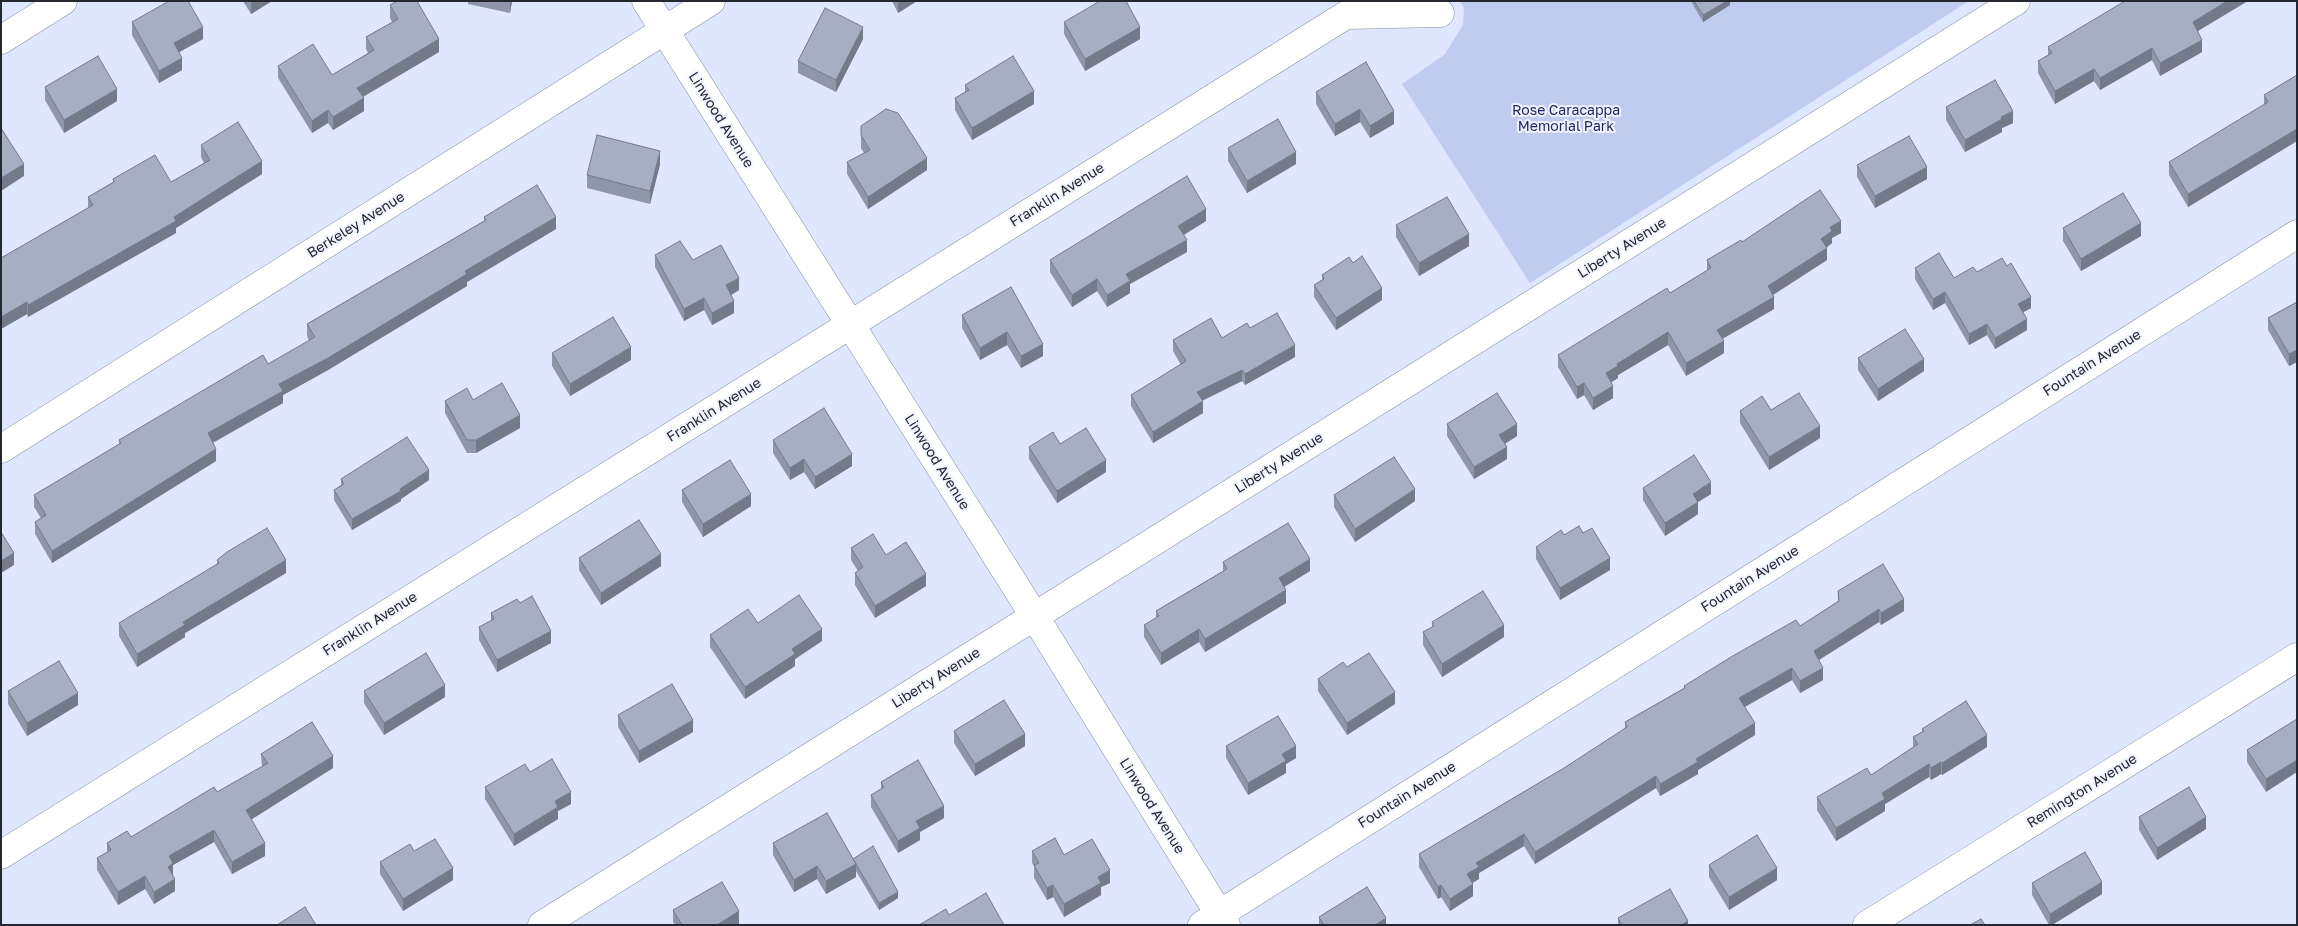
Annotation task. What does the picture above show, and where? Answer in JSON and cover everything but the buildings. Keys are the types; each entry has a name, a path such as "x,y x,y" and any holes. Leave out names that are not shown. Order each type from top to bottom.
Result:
{"street":[{"path":"1,40 63,1"},
{"name":"Linwood Avenue","path":"646,1 1035,617 1216,921"},
{"name":"Berkeley Avenue","path":"1,449 711,1"},
{"name":"Liberty Avenue","path":"542,925 2016,1"},
{"name":"Franklin Avenue","path":"1,855 1346,15 1440,14"},
{"name":"Fountain Avenue","path":"1216,921 2297,234"},
{"name":"Remington Avenue","path":"1867,925 2297,657"}],"green space":[{"name":"Rose Caracappa Memorial Park","path":"1460,1 1969,1 1530,283 1402,84 1445,54 1463,25 1464,8"}]}
